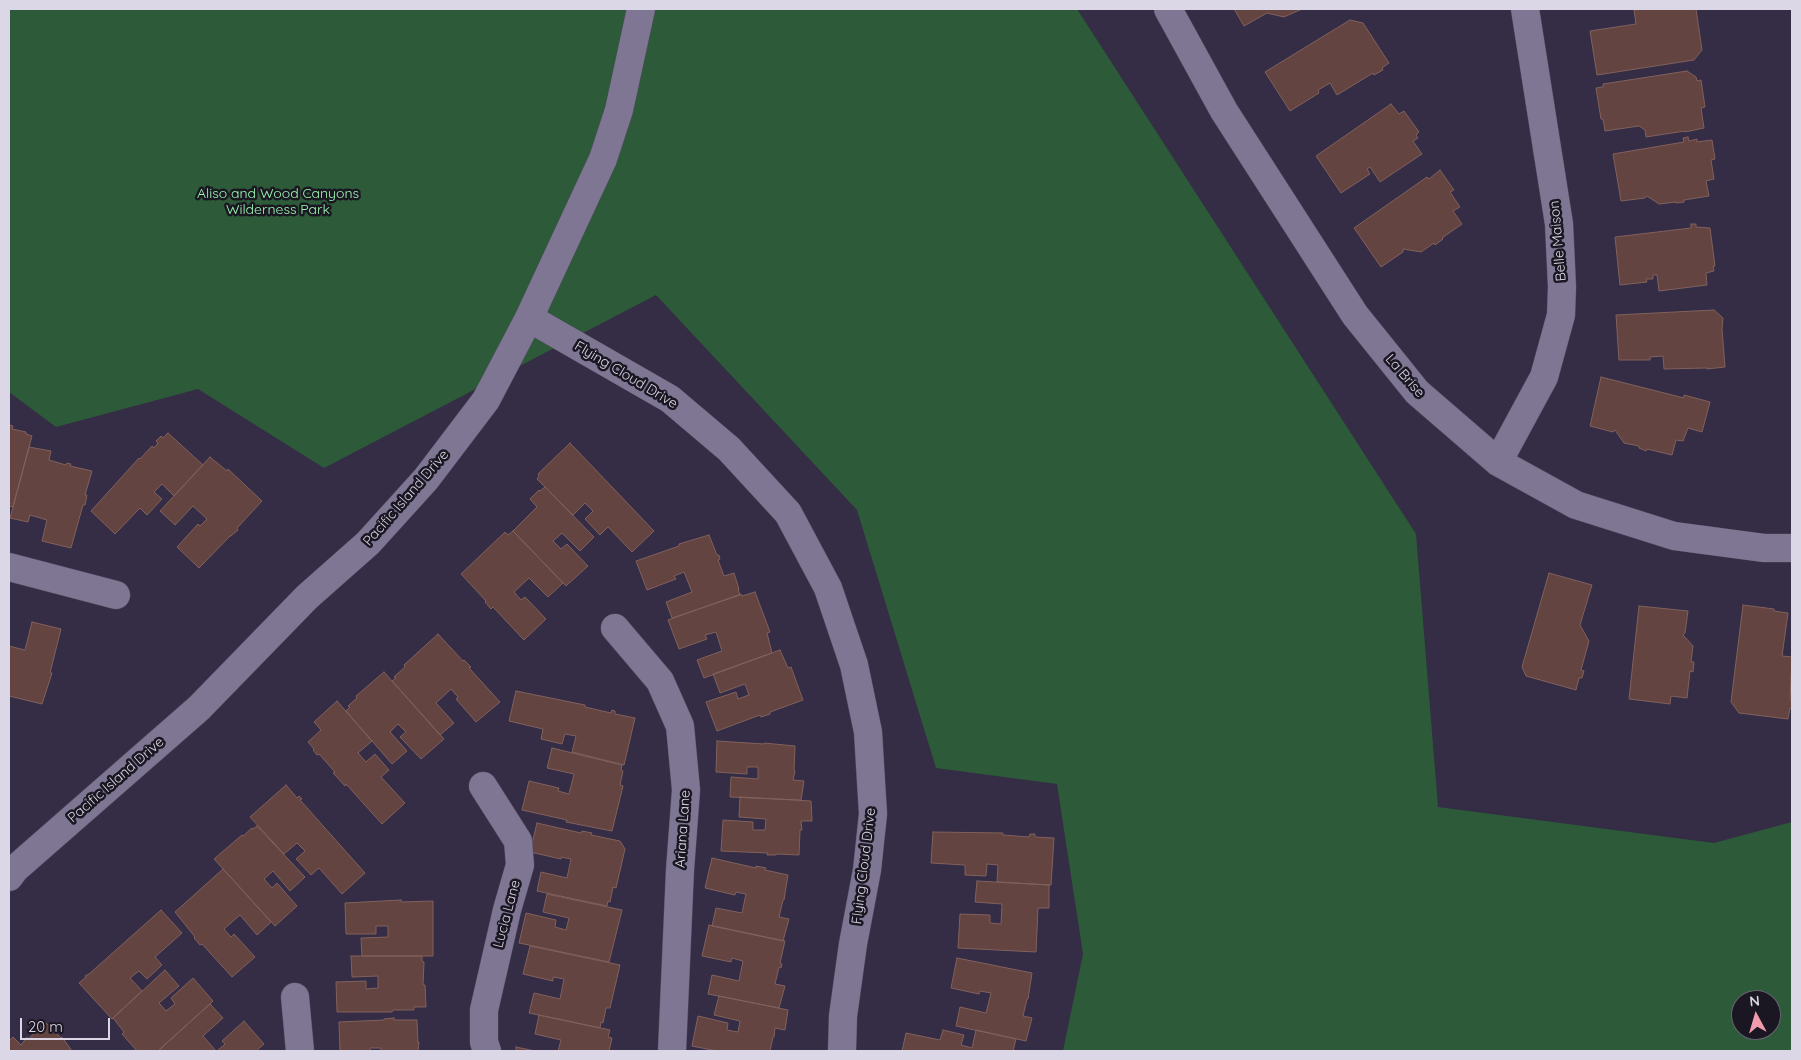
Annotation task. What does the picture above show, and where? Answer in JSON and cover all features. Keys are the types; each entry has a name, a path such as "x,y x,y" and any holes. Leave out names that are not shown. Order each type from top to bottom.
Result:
{"street":[{"name":"Pacific Island Drive","path":"11,869 199,708 307,597 368,543 426,479 486,400 529,318 603,159 619,110 641,9"},
{"name":"La Brise","path":"1168,9 1224,111 1355,316 1417,392 1498,462 1576,506 1674,536 1764,548 1792,548"},
{"name":"Belle Maison","path":"1498,462 1544,377 1561,315 1559,224 1524,9"},
{"name":"Flying Cloud Drive","path":"529,318 670,398 729,449 788,513 828,588 854,664 868,732 873,814 867,870 853,944 843,1016 842,1051"},
{"path":"9,567 116,595"},
{"name":"Ariana Lane","path":"615,628 660,681 680,726 686,790 680,870 672,1051"},
{"name":"Lucia Lane","path":"483,786 518,840 520,866 507,910 484,1010 484,1042 487,1051"},
{"path":"295,997 300,1051"}],"green space":[{"name":"Aliso and Wood Canyons Wilderness Park","path":"9,9 1077,9 1416,534 1438,807 1714,843 1792,822 1792,1051 1063,1051 1083,954 1057,784 936,768 857,510 656,295 324,468 198,389 56,427 9,392"}],"building":[{"path":"1234,9 1302,9 1284,17 1267,13 1244,26"},
{"path":"1696,9 1702,50 1694,60 1597,75 1590,31 1636,24 1634,10"},
{"path":"1350,20 1363,23 1389,63 1382,68 1383,70 1374,75 1373,73 1337,95 1330,83 1318,90 1319,93 1290,111 1265,72"},
{"path":"1687,71 1696,77 1697,81 1701,80 1705,107 1701,108 1704,128 1646,137 1645,130 1639,126 1605,131 1596,88 1603,87 1603,84"},
{"path":"1391,104 1399,114 1404,111 1419,132 1416,135 1418,138 1413,141 1422,154 1380,182 1370,167 1367,169 1370,174 1341,193 1316,156"},
{"path":"1688,137 1689,141 1697,139 1697,142 1712,140 1715,159 1711,160 1714,179 1706,181 1709,196 1684,200 1684,202 1659,204 1647,196 1645,198 1621,201 1613,154 1684,142 1683,138"},
{"path":"1440,170 1454,190 1450,192 1460,207 1453,211 1462,224 1435,245 1434,243 1421,252 1403,249 1403,252 1381,267 1354,228"},
{"path":"1691,224 1696,224 1696,227 1710,228 1715,266 1713,266 1714,271 1706,273 1707,285 1659,291 1657,275 1653,275 1653,279 1646,279 1647,282 1620,285 1615,237 1691,228"},
{"path":"1714,310 1723,318 1725,367 1664,369 1663,356 1650,357 1650,360 1619,360 1616,315"},
{"path":"1601,377 1684,398 1684,395 1710,402 1702,432 1688,428 1683,441 1676,440 1672,455 1647,449 1646,451 1639,448 1639,446 1624,443 1615,430 1613,432 1590,426"},
{"path":"9,425 13,426 12,429 26,432 26,434 32,436 13,507 9,506"},
{"path":"168,433 203,465 174,496 162,484 154,492 162,499 147,515 140,508 115,534 91,511 139,458 152,446 154,448 158,443 156,441 161,436 163,438"},
{"path":"570,443 654,531 632,552 608,527 600,535 585,519 593,511 585,503 573,515 537,479 538,474"},
{"path":"29,447 51,451 49,460 66,465 67,463 71,464 70,466 92,471 85,495 87,495 85,505 83,505 71,548 42,541 47,520 30,515 28,522 10,518"},
{"path":"210,457 227,471 228,469 262,501 237,528 238,530 199,568 177,547 198,524 200,526 207,519 193,506 175,525 160,511"},
{"path":"545,487 594,537 580,551 562,533 553,541 561,549 567,544 588,566 566,586 513,531 537,507 530,499"},
{"path":"513,531 563,583 548,597 529,578 514,592 521,600 525,597 546,619 524,640 493,607 491,609 461,574 505,532 508,535"},
{"path":"709,535 717,555 719,555 720,559 718,560 724,576 734,573 740,595 672,618 666,602 692,592 684,572 674,576 676,579 647,590 636,561 679,546 679,544"},
{"path":"1549,573 1592,585 1580,625 1589,641 1581,670 1584,671 1582,678 1579,678 1576,690 1526,676 1522,667"},
{"path":"755,592 770,632 767,633 772,653 704,678 697,660 722,651 716,632 705,635 707,639 679,649 668,620 741,594 742,596"},
{"path":"1743,605 1788,613 1782,656 1792,657 1790,700 1792,700 1792,709 1790,708 1788,719 1739,713 1731,702"},
{"path":"1639,606 1688,611 1685,633 1683,635 1693,646 1691,662 1694,662 1693,672 1690,671 1687,698 1671,696 1670,704 1629,699"},
{"path":"32,622 61,629 50,673 52,673 42,704 9,696 9,646 25,650"},
{"path":"438,634 471,667 469,668 500,702 476,722 456,699 458,697 451,689 436,703 454,723 440,735 392,681 405,667 404,665"},
{"path":"780,650 788,668 791,667 803,700 770,712 770,714 761,717 760,715 717,731 706,702 736,692 738,699 749,695 745,684 720,693 713,674"},
{"path":"384,672 444,739 421,759 400,737 406,732 398,724 390,732 407,751 392,764 346,711 350,707 348,706 357,698 356,696"},
{"path":"516,691 585,705 585,707 611,713 612,710 615,711 615,714 635,718 624,765 572,752 576,736 565,734 562,744 541,739 543,729 509,721"},
{"path":"337,701 372,741 358,753 366,762 375,754 389,770 381,777 405,803 382,824 346,784 345,786 333,773 335,772 319,754 317,755 308,742 321,730 314,722"},
{"path":"717,741 795,746 793,780 804,781 801,800 730,797 731,777 758,779 758,767 747,767 747,774 716,772"},
{"path":"552,748 622,765 621,770 623,771 620,785 623,786 612,831 566,822 567,820 522,810 529,781 559,788 558,791 569,794 574,774 547,768"},
{"path":"286,785 297,798 299,796 302,799 300,800 365,873 342,894 319,868 311,875 296,859 305,851 297,843 284,854 250,817"},
{"path":"740,797 811,801 812,821 801,821 802,830 800,830 799,855 767,855 768,853 721,851 723,820 753,822 753,830 765,830 766,819 739,817"},
{"path":"537,823 581,833 582,831 592,833 591,835 620,841 625,849 616,888 613,887 610,902 608,901 607,906 537,891 541,872 567,878 571,859 561,857 561,859 530,852"},
{"path":"257,826 305,877 290,891 273,871 264,879 272,888 277,883 297,906 275,926 214,859 242,835"},
{"path":"933,832 1003,833 1003,835 1029,837 1030,834 1035,834 1035,837 1054,838 1051,885 997,882 998,865 987,864 986,876 965,875 965,865 931,863"},
{"path":"712,858 756,868 756,866 766,868 765,870 788,875 779,917 789,919 783,941 712,926 716,908 742,913 746,894 736,892 735,895 705,888"},
{"path":"223,869 271,922 257,935 240,915 224,929 231,937 234,934 255,957 232,977 202,944 200,945 175,912"},
{"path":"977,881 1049,885 1049,908 1038,908 1036,952 958,948 960,914 990,915 990,923 1001,924 1002,904 975,902"},
{"path":"547,894 622,910 609,962 519,943 526,913 556,920 555,927 566,930 569,918 543,912"},
{"path":"401,900 401,902 433,901 433,956 362,956 361,938 388,937 388,926 376,926 376,934 346,934 345,903"},
{"path":"161,910 182,933 155,957 162,965 147,979 139,971 130,978 142,991 112,1019 79,983"},
{"path":"709,925 785,941 780,963 782,964 781,968 779,967 775,984 785,986 779,1008 708,994 712,975 739,981 743,961 732,958 731,962 702,956"},
{"path":"530,946 620,965 610,1008 606,1008 600,1028 529,1013 534,993 560,999 564,979 553,977 553,981 523,974"},
{"path":"351,956 422,956 422,961 424,962 423,985 425,985 426,1007 414,1007 414,1010 393,1010 392,1012 337,1012 336,982 366,981 366,989 378,988 378,976 352,977"},
{"path":"957,958 1032,973 1023,1016 1032,1018 1026,1041 956,1026 960,1007 986,1013 991,993 980,991 979,994 951,988"},
{"path":"165,970 179,986 159,1003 166,1011 175,1004 171,998 193,978 213,1001 158,1051 137,1051 122,1034 124,1032 113,1018"},
{"path":"719,996 788,1010 785,1030 775,1028 770,1051 717,1051 692,1046 698,1016 728,1023 727,1030 738,1032 740,1021 714,1015"},
{"path":"210,1004 223,1018 203,1036 216,1051 158,1051"},
{"path":"539,1015 610,1030 608,1037 612,1038 609,1051 558,1051 561,1040 535,1034"},
{"path":"394,1018 394,1020 417,1020 418,1051 381,1051 381,1048 370,1048 370,1051 340,1051 339,1022"},
{"path":"244,1021 264,1044 256,1051 217,1051 225,1044 222,1041"},
{"path":"46,1023 62,1037 72,1051 9,1051 9,1041 13,1037 21,1045 27,1037 28,1039"},
{"path":"943,1030 964,1035 961,1045 972,1048 976,1030 1016,1039 1013,1051 902,1051 906,1033 940,1040"},
{"path":"516,1047 535,1051 516,1051"}]}
